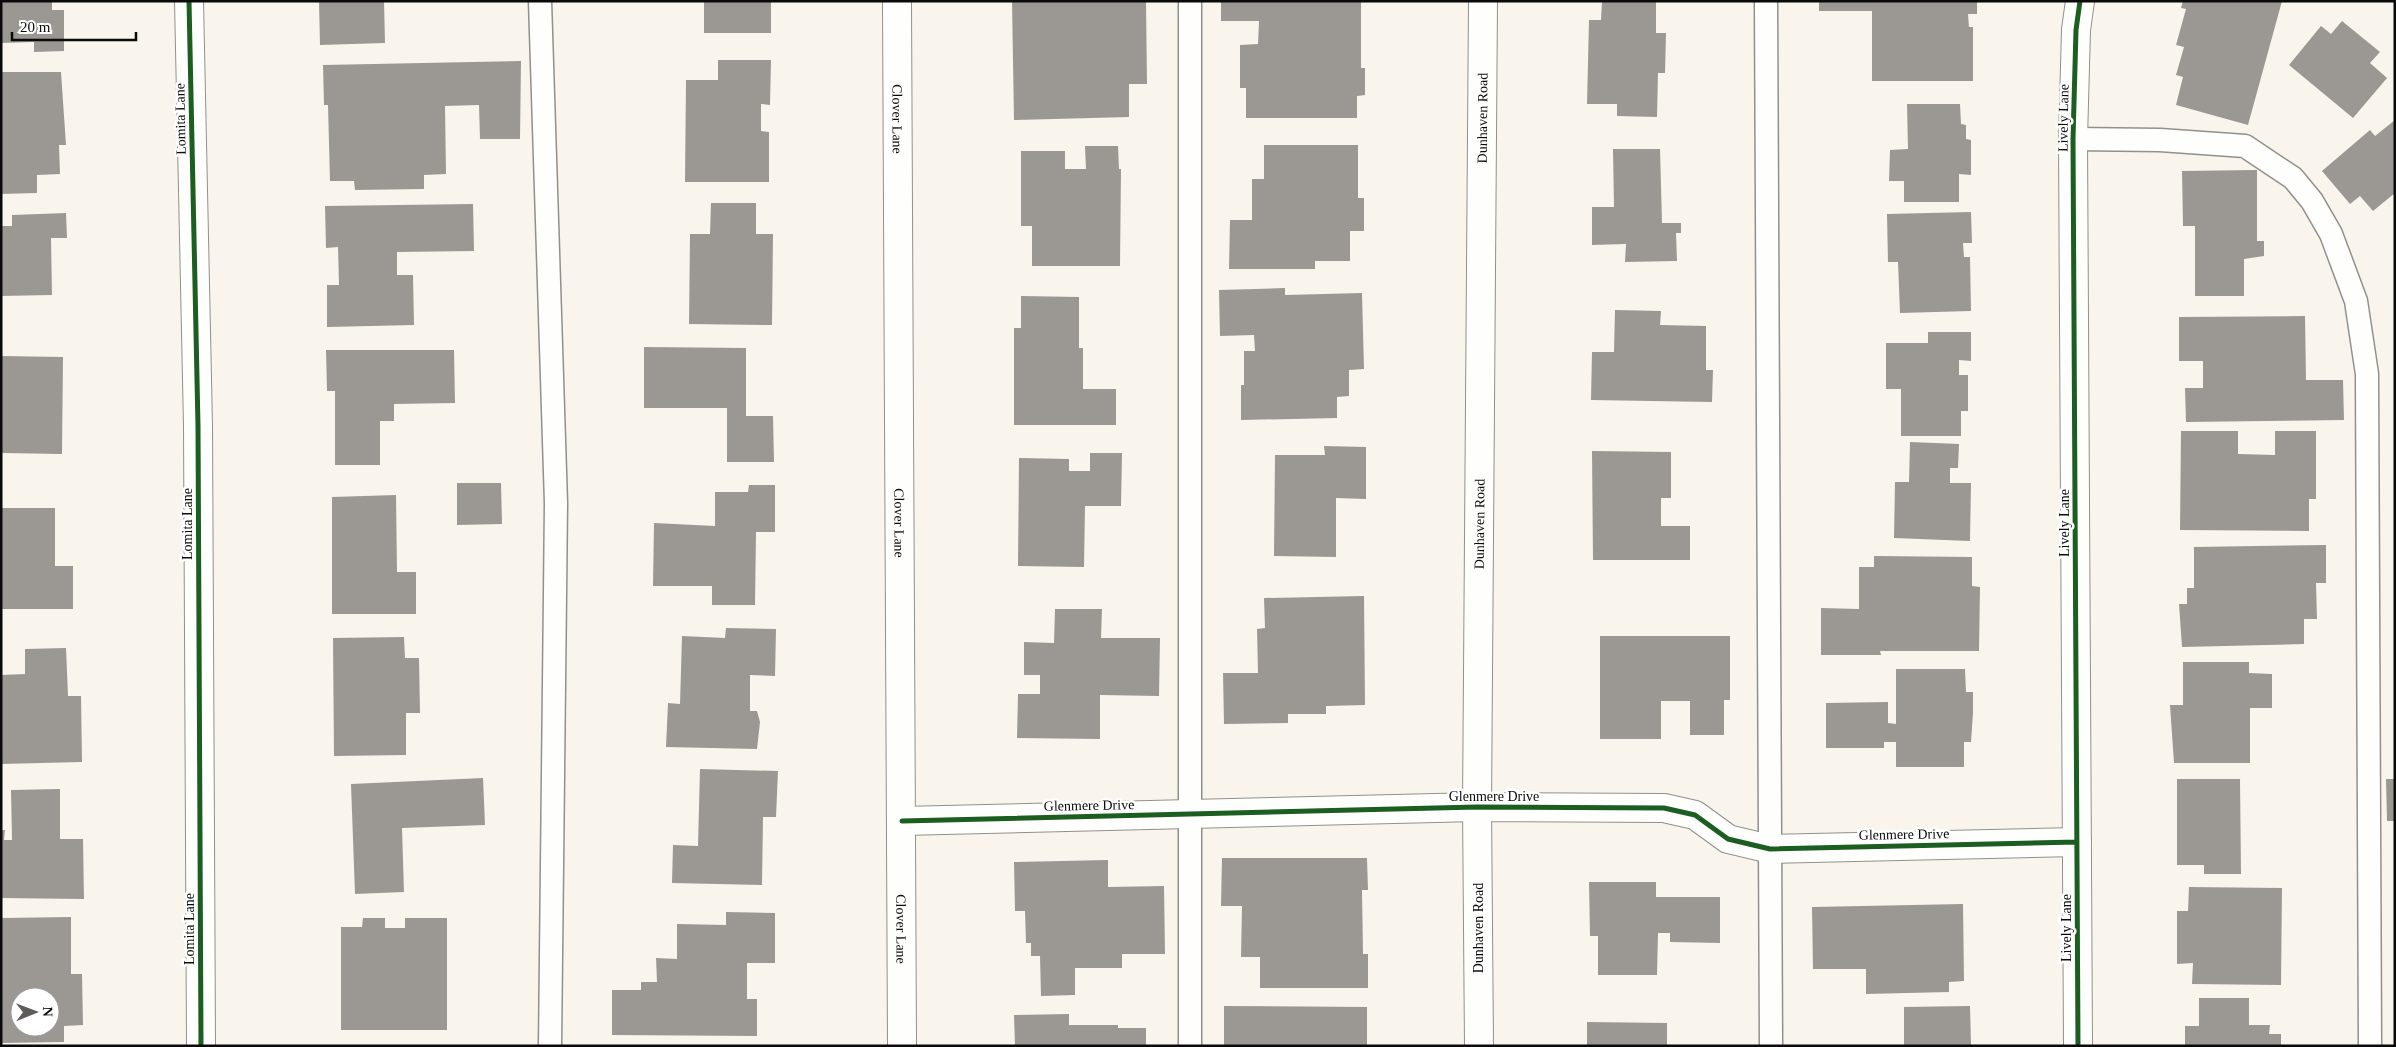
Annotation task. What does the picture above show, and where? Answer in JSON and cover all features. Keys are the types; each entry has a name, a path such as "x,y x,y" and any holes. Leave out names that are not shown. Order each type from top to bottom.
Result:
{"street":[{"name":"Lomita Lane","path":"189,1 198,436 201,1046"},
{"name":"Clover Lane","path":"897,1 902,1046"},
{"name":"Dunhaven Road","path":"1479,1046 1477,807 1483,1"},
{"name":"Lively Lane","path":"2078,1046 2073,139 2076,30 2080,1"},
{"name":"Glenmere Drive","path":"902,820 1477,807 1664,808 1695,815 1728,839 1770,849 2077,842"}],"lane":[{"path":"540,1 556,503 550,1046"},
{"path":"1190,1 1190,1046"},
{"path":"1766,1 1771,1046"},
{"path":"2073,139 2160,140 2245,146 2293,178 2312,201 2331,234 2356,301 2367,374 2370,1046"}],"building":[{"path":"1,1 52,1 52,10 64,10 64,51 34,52 34,42 1,43"},
{"path":"319,1 384,1 385,43 320,45"},
{"path":"704,1 771,1 771,33 704,33"},
{"path":"1012,1 1146,1 1147,84 1129,84 1129,117 1014,120"},
{"path":"1221,1 1361,1 1361,68 1365,68 1365,95 1357,96 1357,118 1246,118 1246,88 1240,88 1240,45 1258,44 1259,21 1221,21"},
{"path":"1602,1 1656,1 1656,33 1666,33 1665,73 1658,73 1657,117 1617,116 1617,104 1587,104 1589,20 1601,20"},
{"path":"1819,1 1977,1 1977,14 1968,14 1969,27 1973,27 1973,81 1872,81 1872,11 1819,11"},
{"path":"2183,1 2282,1 2248,125 2176,105 2183,77 2176,75 2184,47 2176,45 2186,9 2181,8"},
{"path":"2342,21 2380,52 2370,63 2387,78 2353,118 2289,65 2321,26 2331,34"},
{"path":"718,60 771,60 770,105 761,104 761,131 769,132 769,182 685,182 686,80 718,80"},
{"path":"521,61 520,139 480,139 479,105 445,106 446,174 424,175 424,189 355,190 354,181 330,181 328,105 324,105 323,65"},
{"path":"1,72 61,72 66,145 59,145 60,174 37,175 37,193 1,194"},
{"path":"1907,104 1960,104 1961,124 1966,125 1966,139 1971,140 1971,175 1959,174 1959,202 1904,202 1904,181 1889,181 1890,150 1908,149"},
{"path":"2395,120 2395,193 2373,211 2360,196 2350,204 2322,171 2370,130 2375,136"},
{"path":"1264,145 1358,145 1358,198 1364,198 1364,231 1350,231 1350,261 1315,261 1315,269 1229,269 1230,220 1252,220 1252,179 1264,179"},
{"path":"1085,146 1118,146 1119,169 1121,169 1120,266 1032,266 1032,226 1021,226 1021,151 1065,151 1065,169 1086,169"},
{"path":"1613,149 1660,149 1662,223 1681,223 1681,233 1676,233 1677,261 1625,262 1626,244 1592,245 1592,207 1614,207"},
{"path":"2257,170 2257,241 2264,241 2264,256 2244,259 2244,296 2195,296 2195,226 2183,226 2182,171"},
{"path":"711,203 756,203 756,234 773,234 772,325 689,324 690,234 710,234"},
{"path":"473,204 474,251 397,252 397,275 413,275 414,325 327,327 327,285 339,285 338,247 326,248 325,206"},
{"path":"1971,212 1972,243 1963,243 1964,257 1970,257 1971,311 1900,313 1898,262 1888,262 1887,214"},
{"path":"66,213 67,238 51,238 52,295 1,296 1,226 12,226 12,215"},
{"path":"1285,288 1285,295 1362,293 1364,369 1349,370 1349,396 1337,397 1337,418 1241,420 1241,385 1244,385 1244,351 1255,351 1254,335 1220,336 1219,290"},
{"path":"1021,296 1079,297 1079,348 1083,348 1083,389 1116,389 1116,425 1014,425 1014,328 1021,328"},
{"path":"1615,310 1661,311 1660,325 1706,326 1706,370 1713,370 1712,402 1591,400 1592,352 1614,352"},
{"path":"2305,316 2306,380 2343,380 2344,420 2186,422 2185,388 2203,388 2203,361 2179,361 2179,317"},
{"path":"1928,332 1971,332 1971,361 1959,360 1959,375 1968,375 1968,411 1961,411 1961,436 1901,436 1901,389 1886,389 1886,343 1928,343"},
{"path":"644,347 746,348 746,416 773,416 774,462 727,462 727,408 644,408"},
{"path":"326,350 454,350 455,403 394,404 394,421 380,421 380,465 335,465 335,391 327,391"},
{"path":"1,356 63,357 62,454 1,453"},
{"path":"2181,431 2238,431 2238,454 2275,455 2275,431 2316,431 2316,499 2309,499 2309,531 2180,530"},
{"path":"1910,442 1959,444 1958,468 1950,468 1950,483 1971,483 1970,541 1894,538 1895,482 1909,482"},
{"path":"1324,446 1366,447 1366,499 1336,498 1336,557 1274,556 1275,455 1325,455"},
{"path":"1592,451 1671,452 1671,498 1661,498 1661,526 1690,526 1690,560 1593,560"},
{"path":"1090,453 1122,453 1121,506 1085,506 1084,567 1018,566 1019,458 1069,459 1069,471 1090,471"},
{"path":"457,483 501,483 502,524 457,525"},
{"path":"749,485 775,485 775,532 756,532 755,605 712,605 712,586 653,586 654,523 715,526 715,492 748,492"},
{"path":"396,495 397,572 416,572 416,614 332,614 332,497"},
{"path":"1,508 55,508 55,566 73,566 73,609 1,609"},
{"path":"2326,545 2326,583 2316,583 2317,619 2304,619 2304,644 2182,647 2179,604 2187,604 2187,588 2194,588 2194,547"},
{"path":"1874,556 1972,557 1972,586 1980,587 1979,651 1880,651 1881,655 1821,655 1821,608 1859,609 1859,567 1874,567"},
{"path":"1364,596 1365,705 1326,706 1326,714 1288,714 1288,723 1224,724 1223,673 1258,673 1257,629 1265,628 1264,598"},
{"path":"1055,609 1102,609 1101,638 1160,638 1159,696 1100,695 1100,739 1017,738 1018,694 1040,694 1040,675 1024,675 1024,642 1054,643"},
{"path":"726,628 776,629 775,676 750,675 750,711 757,711 760,722 757,749 666,747 668,703 680,704 682,636 725,638"},
{"path":"1600,636 1730,636 1730,700 1724,700 1724,735 1690,735 1690,701 1661,701 1661,739 1600,739"},
{"path":"404,637 405,658 419,658 420,713 406,713 406,755 334,756 333,638"},
{"path":"66,648 68,696 81,696 82,762 1,764 1,675 25,674 25,649"},
{"path":"2183,662 2249,662 2249,673 2272,674 2272,708 2250,708 2250,763 2174,763 2170,705 2183,705"},
{"path":"1896,669 1965,669 1966,692 1973,692 1973,713 1971,742 1964,742 1964,767 1896,767 1896,742 1884,742 1884,748 1826,748 1826,703 1888,702 1888,723 1896,724"},
{"path":"700,769 778,771 776,817 763,817 762,885 672,883 673,845 698,846"},
{"path":"483,778 485,825 402,828 404,892 355,894 351,784"},
{"path":"2177,779 2240,779 2241,874 2204,874 2204,865 2177,865"},
{"path":"2386,779 2395,779 2395,821 2387,821"},
{"path":"60,789 60,839 83,839 84,899 1,898 1,830 5,830 4,840 12,840 11,790"},
{"path":"1222,858 1367,858 1368,890 1362,890 1363,954 1368,954 1368,988 1260,988 1260,957 1241,957 1242,906 1221,906"},
{"path":"1108,860 1108,887 1164,886 1165,954 1122,954 1122,968 1075,968 1075,995 1041,996 1040,956 1031,956 1031,943 1026,943 1025,911 1015,911 1014,862"},
{"path":"1589,882 1656,882 1656,897 1720,897 1720,943 1670,942 1670,933 1658,933 1657,975 1598,975 1598,936 1590,936"},
{"path":"2189,887 2282,888 2281,985 2192,984 2193,963 2177,964 2177,911 2188,911"},
{"path":"1963,904 1964,981 1949,982 1949,992 1866,994 1866,969 1813,969 1812,907"},
{"path":"726,912 775,913 775,963 747,963 747,999 757,999 757,1036 612,1035 612,990 641,990 641,982 657,982 656,958 677,959 677,924 726,925"},
{"path":"71,917 71,974 82,974 83,1025 64,1026 64,1042 1,1043 1,918"},
{"path":"363,918 385,918 385,928 405,928 405,918 447,918 447,1030 341,1030 341,927 362,927"},
{"path":"2199,998 2249,998 2249,1025 2270,1025 2269,1034 2281,1034 2281,1046 2185,1046 2185,1026 2199,1026"},
{"path":"1224,1006 1367,1007 1367,1046 1224,1046"},
{"path":"1970,1006 1971,1046 1904,1046 1904,1007"},
{"path":"1069,1014 1069,1025 1118,1025 1118,1028 1146,1028 1146,1046 1015,1046 1014,1015"},
{"path":"1587,1022 1667,1023 1667,1046 1587,1046"}],"cycle path":[{"path":"189,1 198,426 201,1046"},
{"path":"2078,1046 2073,139 2076,30 2080,1"},
{"path":"902,821 1477,807 1664,808 1695,815 1728,839 1770,849 2077,842"}]}
